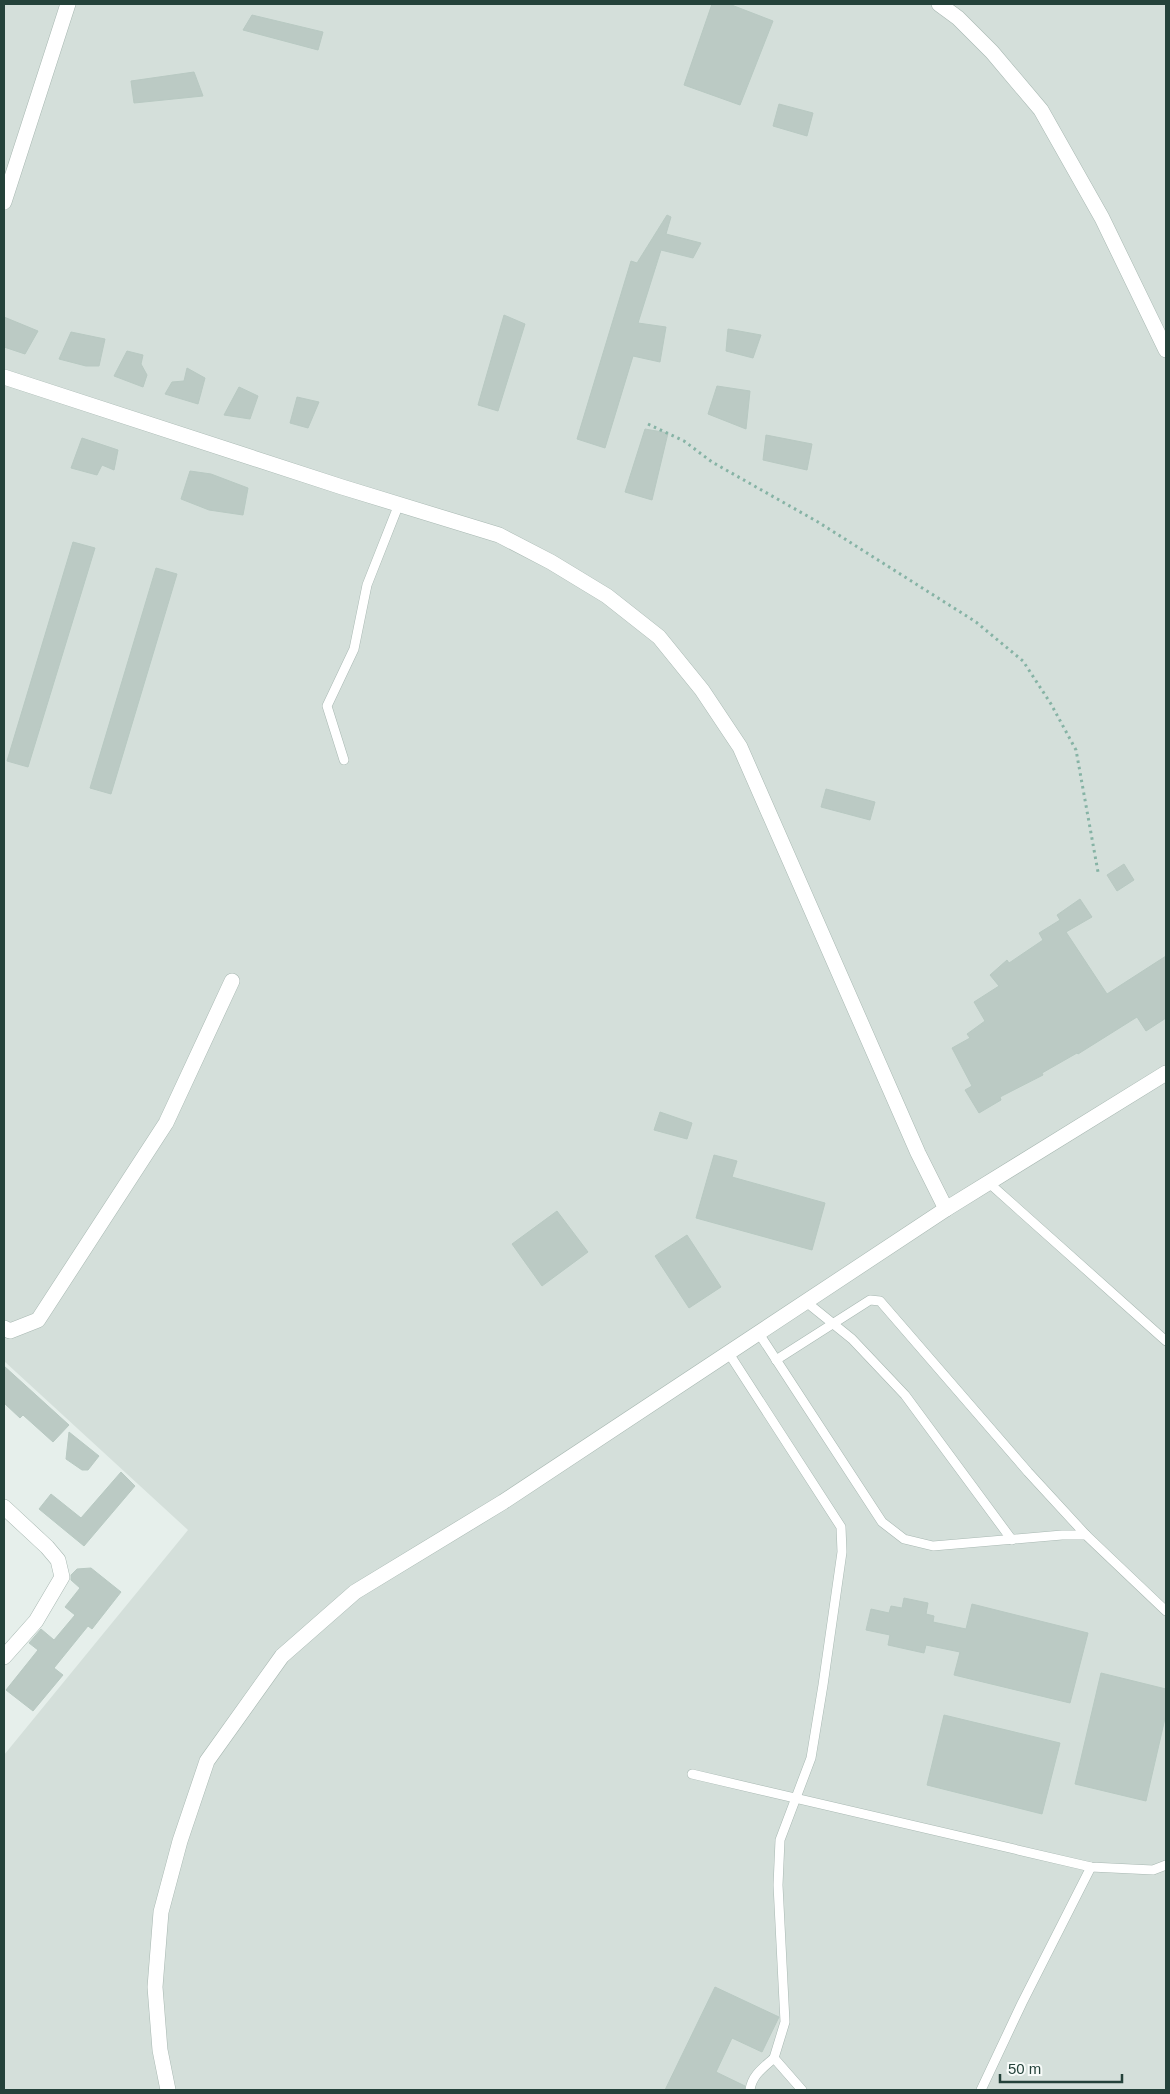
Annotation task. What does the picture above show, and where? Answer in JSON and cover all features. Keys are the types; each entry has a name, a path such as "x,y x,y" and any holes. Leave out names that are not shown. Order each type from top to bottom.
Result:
{"street":[{"path":"4,202 68,4"},
{"path":"939,4 958,18 992,52 1041,110 1102,218 1166,350"},
{"path":"4,377 342,487 499,535 551,562 608,596 659,637 702,690 740,747 918,1153 946,1209"},
{"path":"4,1328 10,1331 38,1320 166,1122 232,981"},
{"path":"168,2090 160,2050 155,1987 161,1912 180,1841 207,1761 282,1656 356,1592 503,1502 946,1209 1166,1073"},
{"path":"4,1507 47,1547 58,1560 62,1577 36,1621 4,1657"}],"lane":[{"path":"344,760 326,706 354,649 367,585 398,504"},
{"path":"989,1183 1166,1341"},
{"path":"776,1360 870,1300 880,1301 1028,1472 1086,1535 1166,1611"},
{"path":"805,1301 852,1339 905,1395 1012,1540"},
{"path":"758,1332 882,1522 904,1539 932,1546 1062,1534 1086,1535"},
{"path":"728,1352 841,1527 842,1552 811,1758 780,1840 778,1885 785,2022 774,2058 758,2072 751,2082 750,2090"},
{"path":"692,1774 1091,1867 1152,1870 1166,1865"},
{"path":"981,2090 1022,2002 1091,1867"},
{"path":"774,2058 802,2090"}],"path":[{"path":"648,424 684,441 712,462 818,522 968,618 1023,661 1051,704 1076,750 1098,872"}],"shaded area":[{"path":"4,4 1166,4 1166,2090 4,2090 4,1755 188,1530 4,1361"}],"building":[{"path":"712,4 729,4 773,21 740,105 684,85"},
{"path":"252,15 323,32 318,50 243,30"},
{"path":"194,72 203,96 134,103 131,81"},
{"path":"779,104 813,113 807,136 773,126"},
{"path":"667,215 671,217 666,234 701,243 693,258 661,250 638,323 666,327 660,362 633,356 605,448 577,439 631,261 637,263"},
{"path":"504,315 525,324 498,411 478,405"},
{"path":"4,317 38,331 25,354 4,347"},
{"path":"728,329 761,335 753,358 726,351"},
{"path":"71,332 105,339 99,366 86,366 59,359"},
{"path":"127,351 143,355 141,364 147,375 143,387 114,376"},
{"path":"187,368 205,378 198,404 165,394 172,382 184,381"},
{"path":"717,386 750,391 746,429 708,414"},
{"path":"239,387 258,396 250,419 224,415"},
{"path":"297,397 319,402 308,428 290,423"},
{"path":"645,429 668,433 652,500 625,492"},
{"path":"766,435 812,444 807,470 763,460"},
{"path":"82,438 118,450 114,470 102,465 97,475 71,468"},
{"path":"190,471 211,474 248,488 243,515 209,510 181,499"},
{"path":"73,542 95,548 28,767 7,761"},
{"path":"156,568 177,574 111,794 90,788"},
{"path":"826,789 875,802 870,820 821,807"},
{"path":"1124,864 1134,880 1117,891 1107,875"},
{"path":"1080,899 1092,917 1066,932 1107,994 1166,956 1166,1018 1146,1031 1137,1017 1078,1054 1042,1073 1043,1075 1000,1097 1001,1100 979,1113 965,1090 972,1086 952,1048 970,1038 967,1034 985,1021 974,1002 999,986 990,975 1007,960 1009,963 1043,940 1039,933 1060,920 1057,915"},
{"path":"660,1112 692,1123 687,1139 654,1130"},
{"path":"714,1155 737,1161 732,1177 825,1203 812,1250 696,1218"},
{"path":"557,1211 588,1252 542,1286 512,1244"},
{"path":"687,1235 721,1287 689,1308 655,1256"},
{"path":"4,1366 69,1425 53,1442 23,1415 20,1418 4,1403"},
{"path":"69,1432 99,1456 88,1470 82,1470 66,1459"},
{"path":"121,1472 135,1486 84,1546 39,1509 51,1494 81,1518"},
{"path":"91,1568 121,1592 92,1629 88,1626 54,1668 63,1675 33,1711 6,1690 38,1650 29,1643 41,1629 54,1640 75,1615 65,1607 80,1588 71,1580 71,1575 77,1569"},
{"path":"904,1598 928,1603 926,1614 934,1616 933,1622 966,1629 972,1604 1088,1633 1070,1703 954,1675 960,1652 926,1645 924,1653 888,1645 890,1635 866,1630 871,1609 889,1613 891,1606 902,1608"},
{"path":"1101,1673 1166,1689 1166,1714 1146,1801 1075,1784"},
{"path":"944,1715 1060,1743 1042,1814 927,1785"},
{"path":"715,1987 779,2017 762,2052 732,2038 716,2072 745,2086 744,2090 665,2090"}]}
